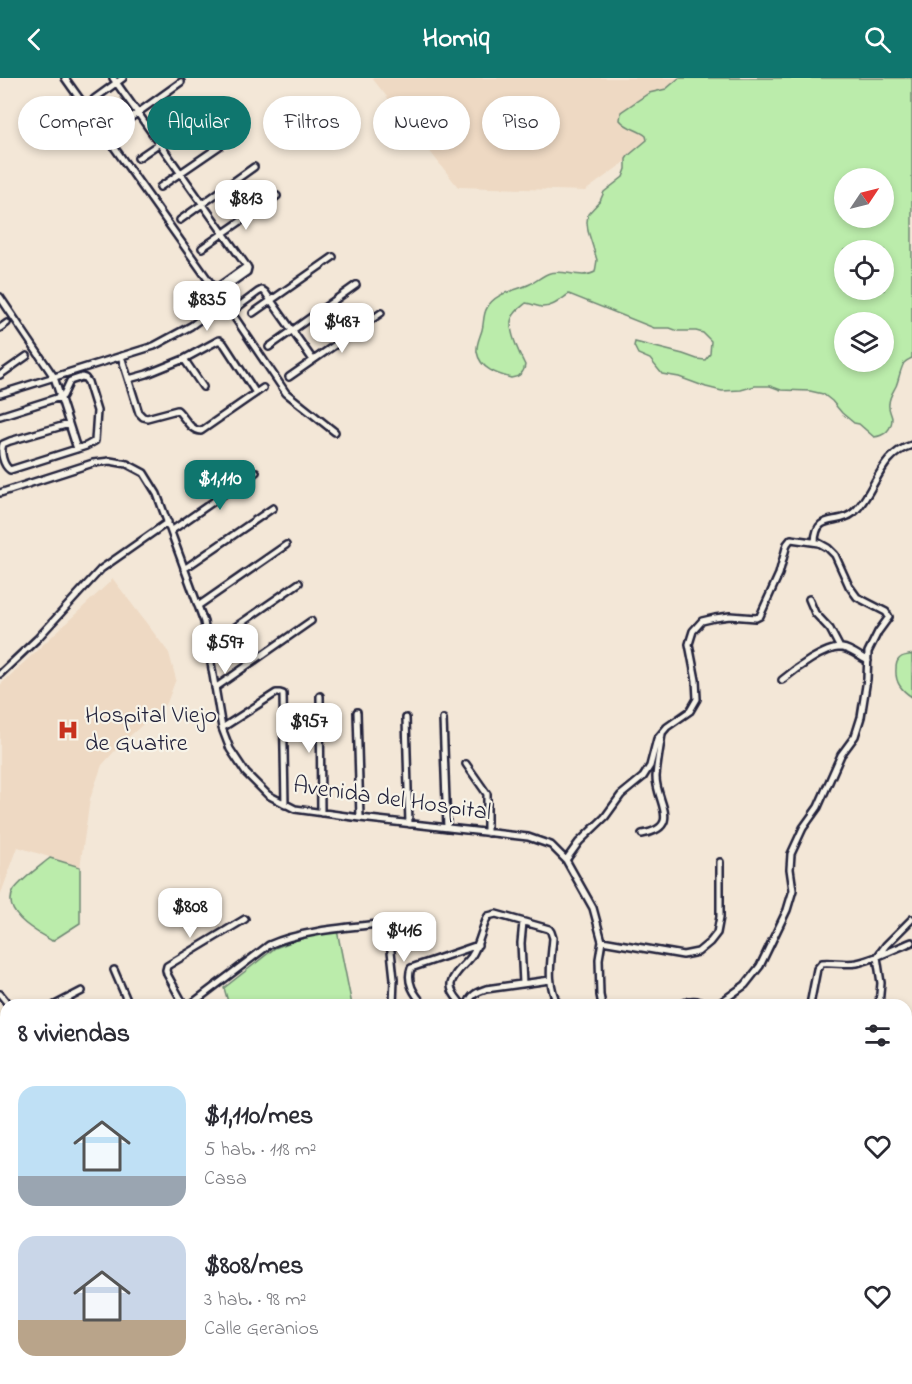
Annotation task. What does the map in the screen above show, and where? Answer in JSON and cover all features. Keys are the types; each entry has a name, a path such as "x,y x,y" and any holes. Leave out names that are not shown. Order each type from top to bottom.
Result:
{"street":[{"path":"65,78 286,393 335,432"},
{"path":"97,96 115,80 123,78"},
{"path":"115,80 147,125"},
{"path":"135,114 181,82"},
{"path":"138,158 149,150"},
{"path":"164,150 247,266 216,291"},
{"path":"160,187 214,150"},
{"path":"180,220 255,167"},
{"path":"201,248 277,196"},
{"path":"253,313 333,257"},
{"path":"269,347 356,285"},
{"path":"231,312 258,292 262,290 266,292 313,360"},
{"path":"0,297 54,377 77,449"},
{"path":"0,394 154,346 176,335 224,302"},
{"path":"289,377 381,313"},
{"path":"0,328 7,323"},
{"path":"129,379 184,359 216,340 221,341 256,393"},
{"path":"0,375 27,356"},
{"path":"121,356 139,413 143,417 177,410 191,428 197,431 201,431 263,388"},
{"path":"184,359 203,387"},
{"path":"0,417 60,397 65,394 70,381 82,377 87,380 97,411 96,438 93,443 10,470 4,462 1,448 3,444 69,424"},
{"path":"815,542 818,526 843,519 854,513 888,459 900,449 912,445"},
{"name":"Avenida del Hospital","path":"0,493 93,463 110,461 127,464 144,473 157,494 204,622 222,728 230,749 246,773 268,795 295,809 528,837 551,845 566,860 592,908 602,941 600,999"},
{"path":"171,531 256,472"},
{"path":"184,569 273,507"},
{"path":"0,674 37,639 101,569 168,522"},
{"path":"566,860 579,842 605,818 621,795 643,777 650,766 657,739 667,727 690,711 697,699 689,644 693,630 702,621 730,616 756,618 760,616 779,574 789,540 815,542 823,545 835,555 848,583 858,597 884,610 889,617 868,652 867,679 861,717 855,736 841,755 818,807 803,828 791,854 790,869 793,890 787,910 760,966 745,985 725,999"},
{"path":"198,606 286,545"},
{"path":"208,646 298,583"},
{"path":"809,599 815,613 830,629 840,648"},
{"path":"215,688 311,621"},
{"path":"782,680 812,658 840,648 845,648 868,661"},
{"path":"222,728 276,693 283,694 285,805"},
{"path":"320,696 321,813"},
{"path":"357,712 360,818"},
{"path":"406,718 409,824"},
{"path":"443,719 447,828"},
{"path":"642,834 651,833 660,828 665,819 656,779 663,733"},
{"path":"466,764 487,794 487,833"},
{"path":"602,941 683,955 698,952 717,933 720,916 720,862"},
{"path":"458,999 451,990 451,983 472,956 478,945 483,926 488,916 492,914 549,929 553,934 550,980 555,999"},
{"path":"181,999 167,974 167,966 245,919"},
{"path":"880,999 881,983 877,957 912,919"},
{"path":"523,922 521,943 523,984"},
{"path":"198,999 269,945 283,938 388,923 394,979 393,999"},
{"path":"811,999 817,969 822,963 854,963 877,957 912,942"},
{"path":"419,999 409,980 411,968 478,945"},
{"path":"114,970 126,999"},
{"path":"394,979 409,980"},
{"path":"470,999 477,992 486,989 550,980"},
{"path":"66,999 82,991"}],"shaded area":[{"path":"372,78 740,78 585,191 458,187 429,150 470,150 470,96 386,96"},
{"name":"Hospital Viejo de Guatire","path":"113,579 169,653 176,679 167,703 123,742 102,765 90,799 80,867 18,847 0,896 0,685"}],"green space":[{"path":"679,78 912,78 912,358 904,363 890,397 889,409 892,422 884,434 874,437 842,413 823,394 781,390 770,386 722,391 662,374 650,359 638,354 634,346 635,342 705,360 710,354 711,341 703,333 696,331 654,328 569,294 545,307 526,303 513,316 511,329 525,365 521,374 511,378 490,370 482,363 477,352 478,343 486,310 495,298 550,273 584,275 595,272 597,260 588,231 588,214 600,201 604,192 623,177 628,156 647,140 646,136 620,120 621,112 649,93 666,89"},
{"path":"912,654 912,697 900,685 896,665 902,657"},
{"path":"50,858 80,867 80,923 52,941 22,921 12,906 11,898 21,882"},
{"path":"337,930 351,999 227,999 224,988 275,948 302,938"}],"place":[{"name":"Hospital Viejo de Guatire","path":"68,730"}]}
